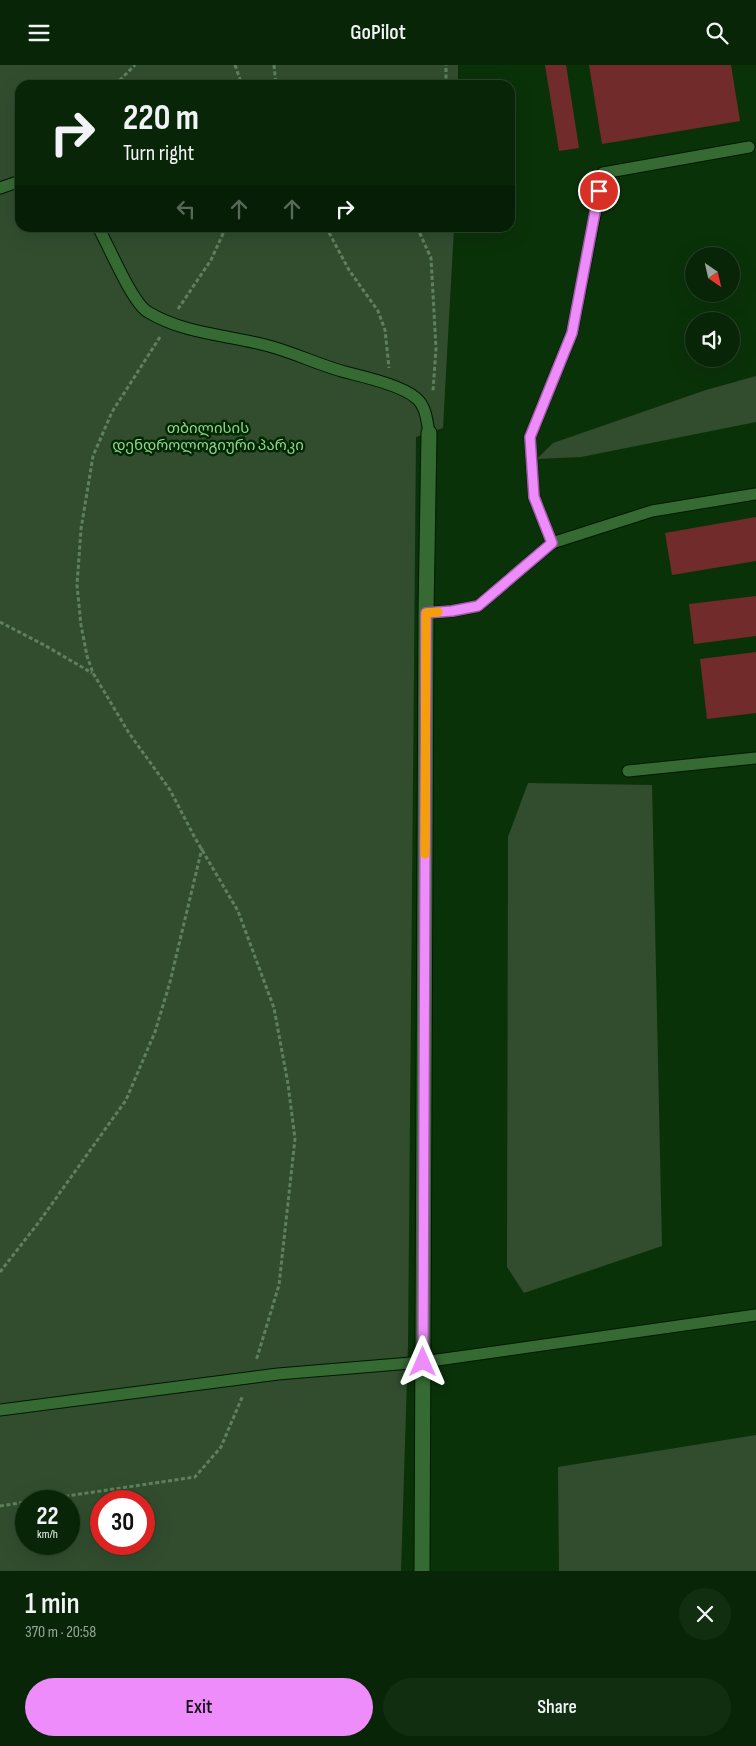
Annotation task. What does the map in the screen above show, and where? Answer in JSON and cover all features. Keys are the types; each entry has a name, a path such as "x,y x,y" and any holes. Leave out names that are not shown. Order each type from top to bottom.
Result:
{"street":[{"path":"422,1571 426,613 429,433"}],"lane":[{"path":"552,543 534,497 530,437 572,333 603,173 749,147"},
{"path":"0,188 15,183"},
{"path":"101,232 126,284 146,311 169,323 271,347 391,385 417,398 426,413 429,433"},
{"path":"426,613 478,606 552,543 652,511 756,494"},
{"path":"628,771 756,758"},
{"path":"0,1410 278,1374 423,1362 756,1315"}],"path":[{"path":"120,80 135,65"},
{"path":"235,65 240,80"},
{"path":"274,65 276,80"},
{"path":"446,65 446,80"},
{"path":"80,1494 195,1477 221,1447 250,1378 279,1285 295,1139 288,1084 274,1009 238,911 195,838 170,790 129,733 93,673 80,625 78,585 81,529 93,456 112,412 210,259 224,232"},
{"path":"329,232 349,270 378,311 385,330 391,385"},
{"path":"419,232 431,258 435,339 433,392 426,413"},
{"path":"0,622 93,673"},
{"path":"0,1272 126,1100 155,1032 170,982 202,848"},
{"path":"0,1506 15,1504"}],"green space":[{"name":"თბილისის დენდროლოგიური პარკი","path":"0,65 458,65 458,80 15,80 15,232 454,232 443,428 416,437 408,1347 401,1571 0,1571"},
{"path":"756,376 756,422 581,457 537,459 553,443 706,390"},
{"path":"528,783 652,785 662,1246 524,1293 507,1267 508,837"},
{"path":"756,1435 756,1571 559,1571 558,1467"}],"building":[{"path":"545,65 566,65 579,148 559,151"},
{"path":"589,65 731,65 740,121 602,144"},
{"path":"756,517 756,561 672,575 665,533"},
{"path":"756,596 756,636 694,644 689,604"},
{"path":"756,652 756,713 707,719 700,659"}],"slow traffic":[{"path":"425,854 426,613 438,612"}],"route":[{"path":"423,1362 426,613 478,606 552,543 534,497 530,437 572,333 599,191"}]}
